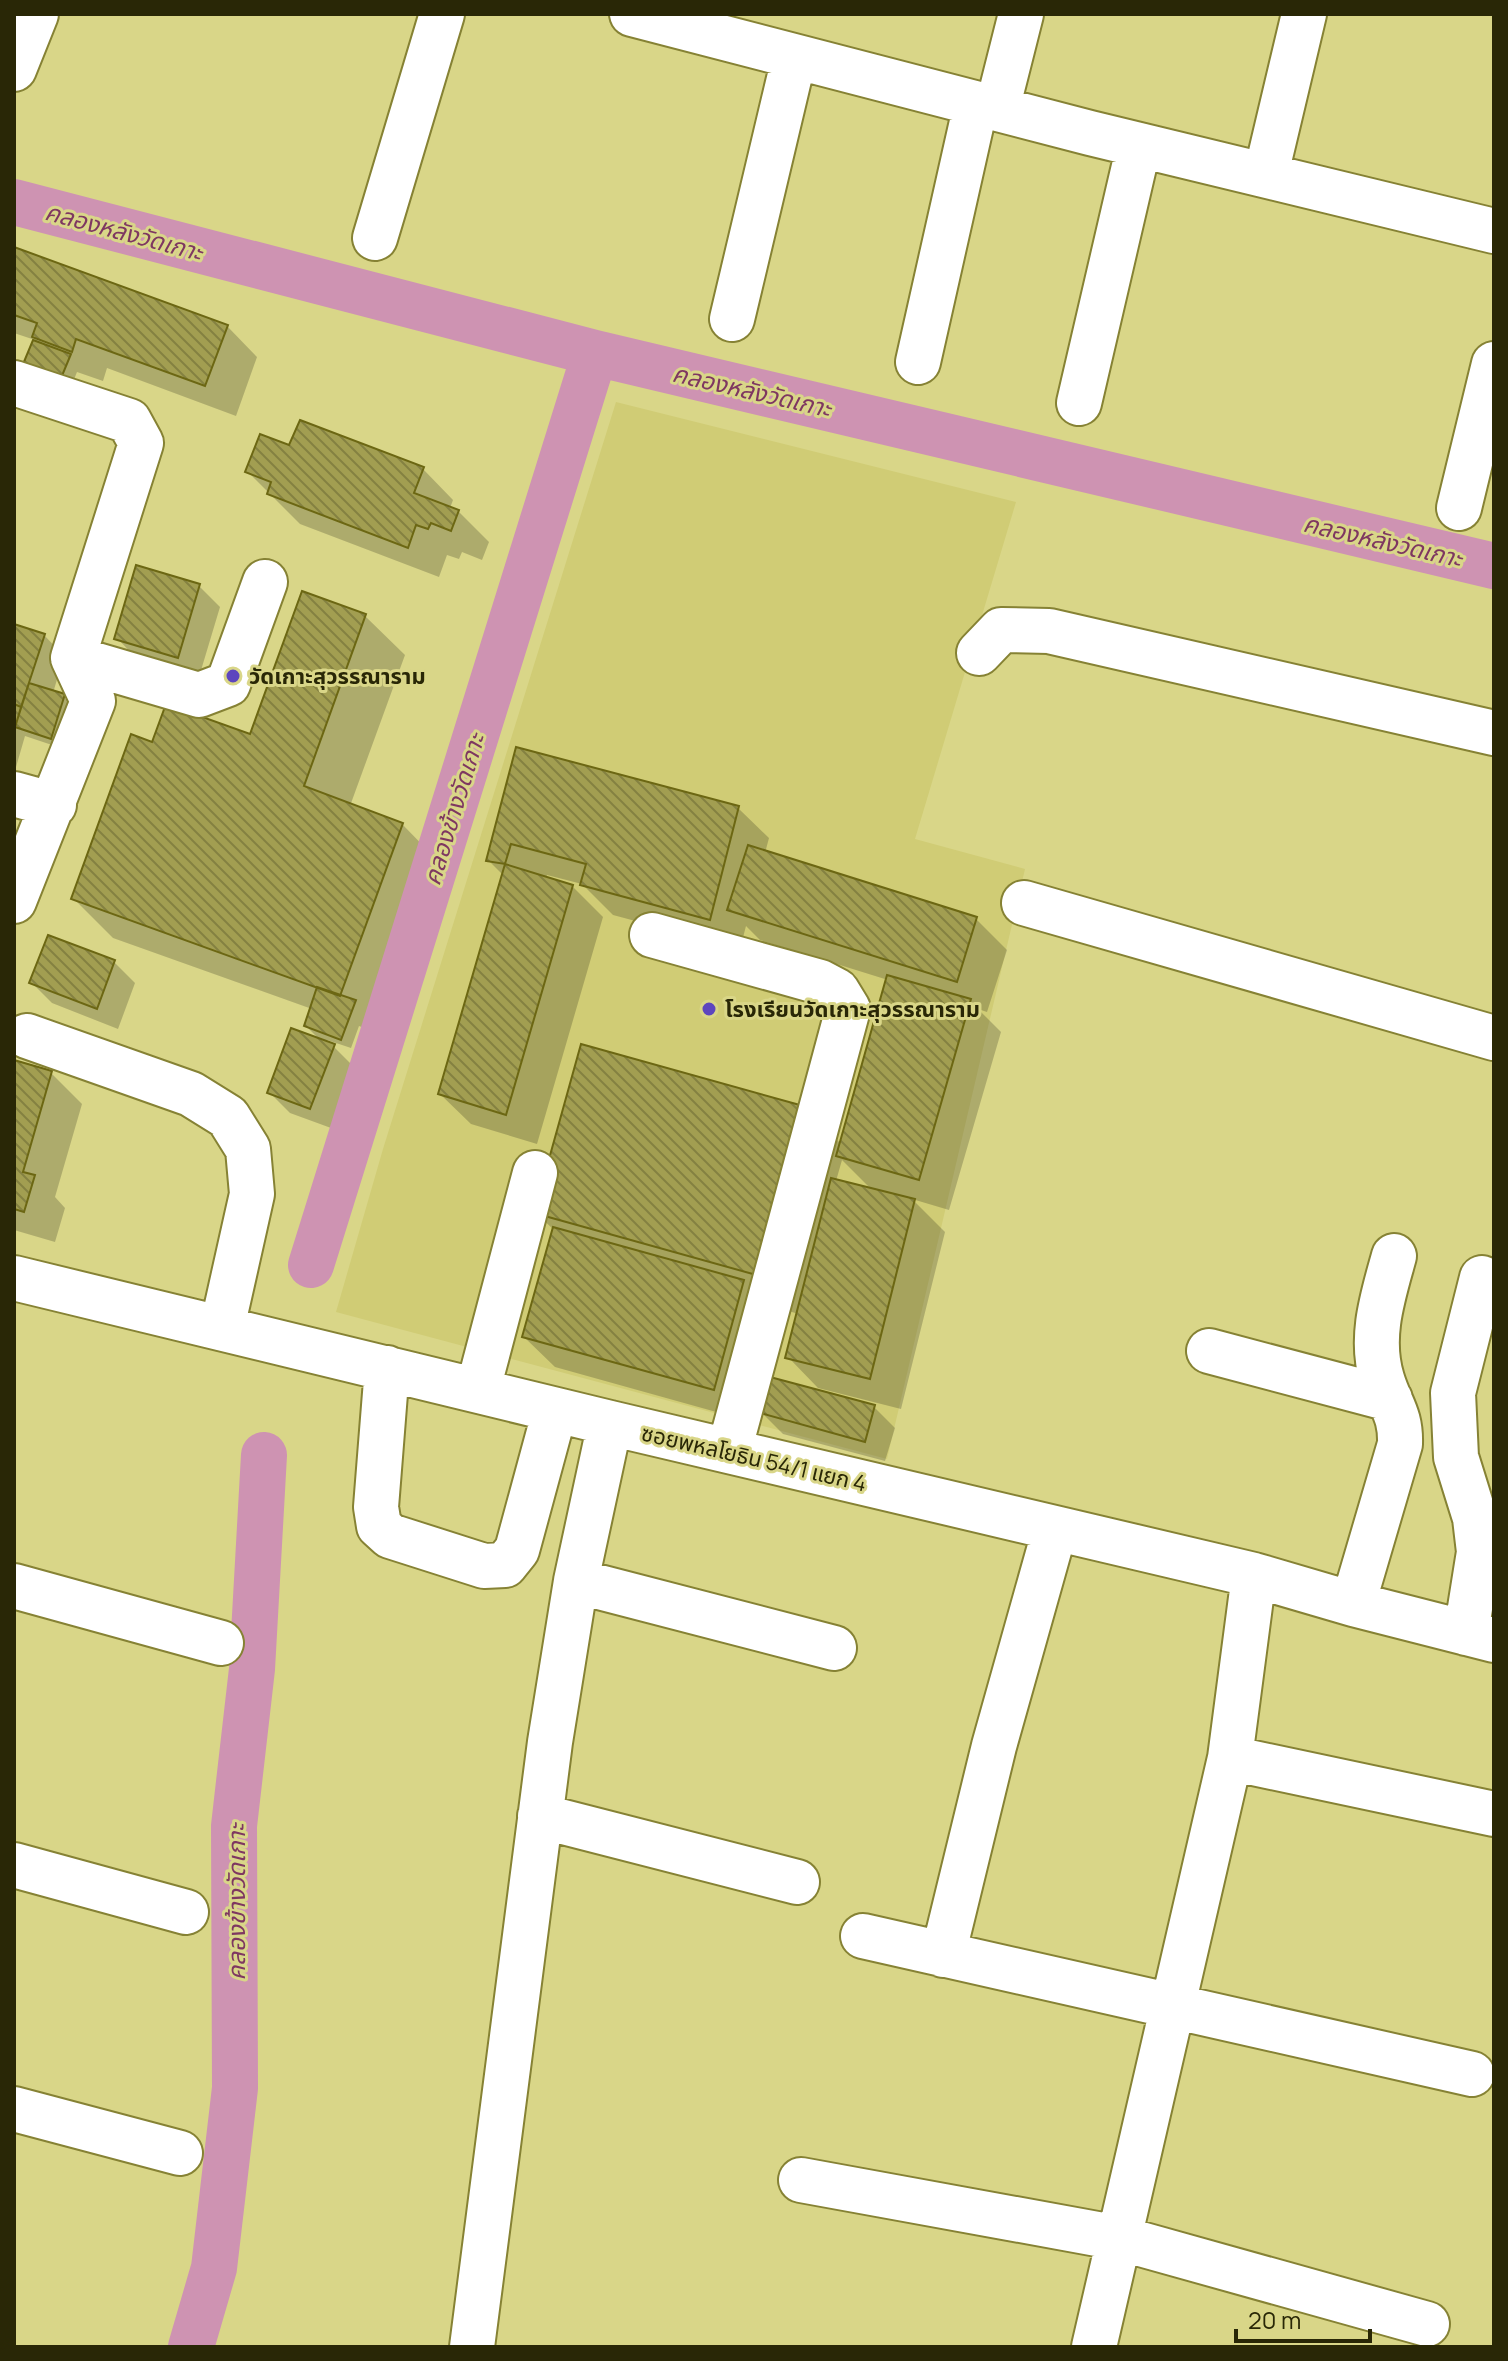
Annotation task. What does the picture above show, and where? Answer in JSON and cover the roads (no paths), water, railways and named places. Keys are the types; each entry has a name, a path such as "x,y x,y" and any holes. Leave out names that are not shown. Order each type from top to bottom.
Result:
{"street":[{"path":"14,69 36,14"},
{"path":"375,238 442,14"},
{"path":"632,14 723,25 794,58 1494,231"},
{"path":"918,362 987,106 1021,14"},
{"path":"1266,174 1304,14"},
{"path":"732,319 794,58"},
{"path":"1079,403 1139,145"},
{"path":"1459,508 1494,364"},
{"path":"14,383 129,421 141,443 73,658 93,701 34,799 14,901"},
{"path":"73,658 199,695 228,684 265,582"},
{"path":"979,653 1001,630 1049,631 1494,733"},
{"path":"1024,903 1494,1038"},
{"path":"652,935 820,982 837,991 848,1009 729,1451"},
{"path":"27,1036 191,1094 228,1117 248,1149 252,1194 222,1328"},
{"path":"478,1389 535,1173"},
{"path":"1353,1604 1400,1444 1401,1423 1382,1379 1375,1344 1394,1256"},
{"name":"ซอยพหลโยธิน 54/1 แยก 4","path":"14,1278 1254,1575 1480,1636"},
{"path":"1480,1636 1479,1552 1475,1518 1456,1457 1453,1393 1482,1278"},
{"path":"1209,1351 1390,1399"},
{"path":"387,1368 376,1507 379,1526 390,1536 484,1566 505,1565 517,1550 555,1410"},
{"path":"472,2347 540,1816 576,1581 610,1423"},
{"path":"943,1955 994,1746 1055,1529"},
{"path":"1094,2347 1230,1758 1254,1575"},
{"path":"576,1581 834,1648"},
{"path":"14,1586 221,1643"},
{"path":"1230,1758 1494,1814"},
{"path":"540,1816 797,1882"},
{"path":"14,1865 186,1912"},
{"path":"863,1936 1472,2074"},
{"path":"14,2109 180,2153"},
{"path":"801,2180 1119,2238 1427,2324"}],"waterway":[{"name":"คลองหลังวัดเกาะ","path":"14,202 595,353 1494,566"},
{"name":"คลองข้างวัดเกาะ","path":"311,1265 595,353"},
{"name":"คลองข้างวัดเกาะ","path":"191,2347 214,2268 235,2088 234,1826 252,1669 264,1455"}],"place":[{"name":"วัดเกาะสุวรรณาราม","path":"233,676"},
{"name":"โรงเรียนวัดเกาะสุวรรณาราม","path":"709,1009"}]}
